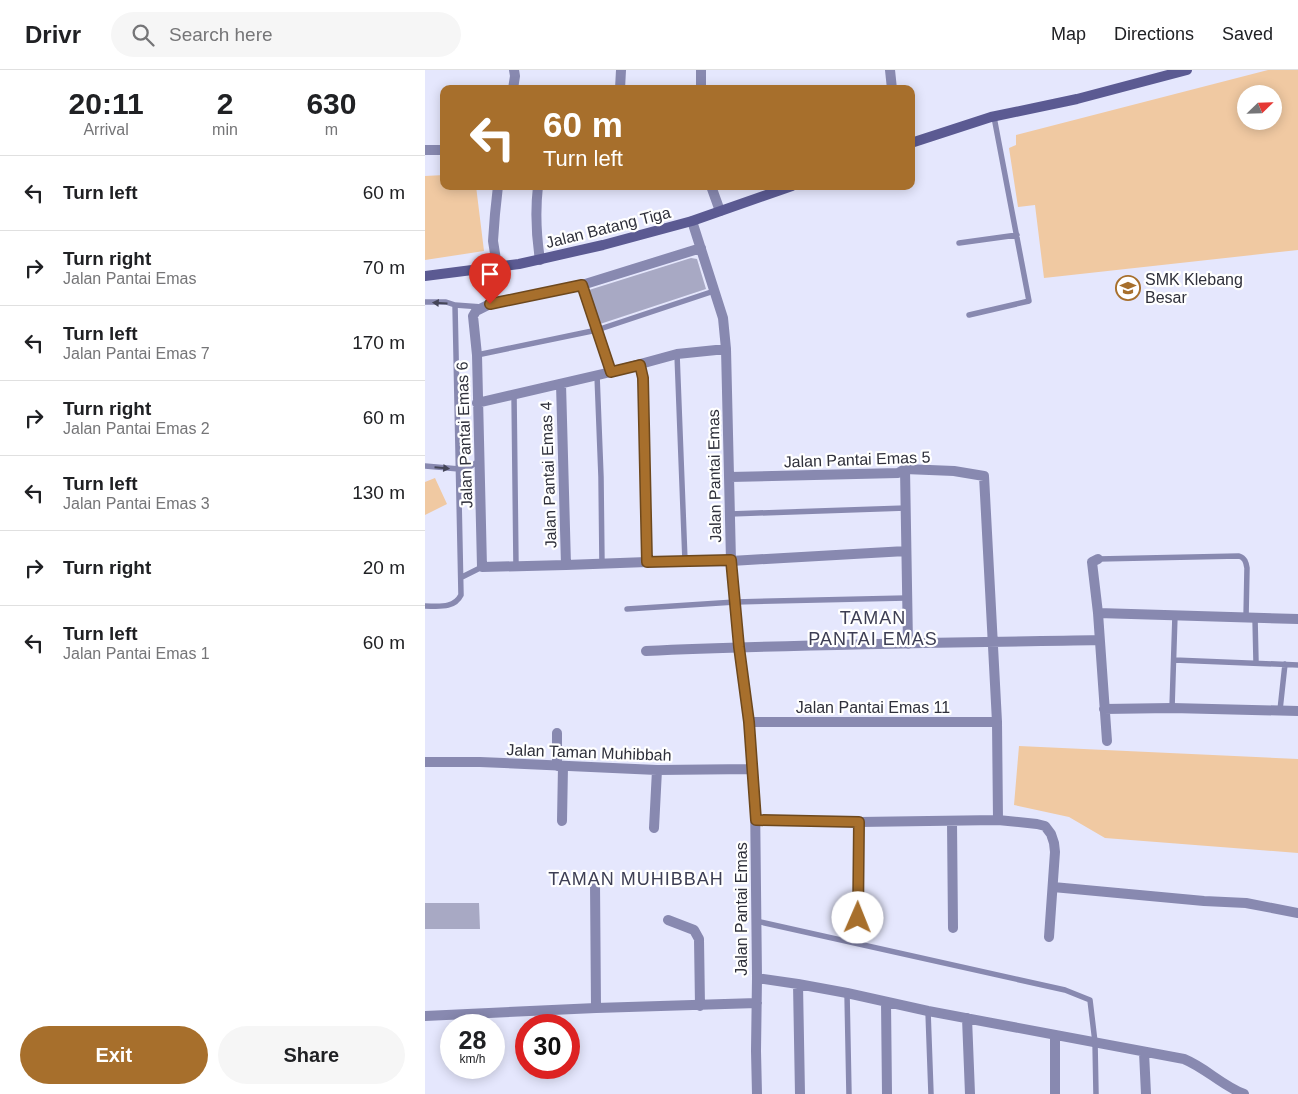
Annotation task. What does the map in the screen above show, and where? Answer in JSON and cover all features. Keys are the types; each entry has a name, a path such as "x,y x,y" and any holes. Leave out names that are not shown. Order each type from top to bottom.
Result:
{"main road":[{"path":"915,142 994,117 1077,99 1187,70"},
{"name":"Jalan Batang Tiga","path":"425,276 519,264 631,238 692,221 781,190"}],"street":[{"path":"514,70 514,85"},
{"path":"620,85 621,70"},
{"path":"701,70 701,85"},
{"path":"890,70 892,85"},
{"path":"425,150 440,150"},
{"path":"497,266 493,241 498,190"},
{"path":"538,190 536,227 539,260"},
{"path":"712,190 720,211"},
{"name":"Jalan Pantai Emas","path":"692,221 723,318 726,349 731,560 739,647 749,722 756,820 757,1094"},
{"path":"484,307 490,304 582,285 701,248"},
{"name":"Jalan Pantai Emas 6","path":"482,567 477,354 473,316 476,311 484,307"},
{"path":"477,403 640,365 677,354 726,349"},
{"path":"640,365 643,378 647,562"},
{"name":"Jalan Pantai Emas 4","path":"561,384 566,565"},
{"path":"905,470 908,644"},
{"name":"Jalan Pantai Emas 5","path":"730,478 898,473 905,470 954,471 984,476 992,642"},
{"path":"482,567 731,560 906,551"},
{"path":"1097,559 1092,562 1098,613 1107,741"},
{"path":"1098,613 1298,619"},
{"path":"646,651 739,647 1099,640"},
{"path":"992,642 997,722 998,820"},
{"path":"1104,709 1172,708 1298,711"},
{"name":"Jalan Pantai Emas 11","path":"749,722 997,722"},
{"path":"557,733 562,821"},
{"name":"Jalan Taman Muhibbah","path":"425,762 480,762 657,770 753,769"},
{"path":"654,828 657,770"},
{"path":"756,820 859,822 998,820 1045,826 1051,834 1055,852 1049,937"},
{"path":"858,918 859,822"},
{"path":"952,822 953,928"},
{"path":"595,883 596,1008"},
{"path":"1053,887 1246,903 1298,913"},
{"path":"668,920 694,930 699,939 700,1006"},
{"path":"757,978 847,993 928,1011 1184,1059 1243,1094"},
{"path":"798,984 800,1094"},
{"path":"886,1002 887,1094"},
{"path":"425,1016 757,1003"},
{"path":"967,1018 970,1094"},
{"path":"1055,1035 1055,1094"},
{"path":"1144,1052 1146,1094"}],"lane":[{"path":"969,315 1029,301 994,117"},
{"path":"959,243 1017,235"},
{"path":"582,285 611,372"},
{"path":"477,354 597,330 714,290"},
{"path":"425,302 447,302 455,305 484,307"},
{"path":"425,606 448,606 454,604 461,596 455,305"},
{"path":"677,354 685,561"},
{"path":"597,375 602,564"},
{"path":"515,394 516,566"},
{"path":"425,466 459,469 468,468 479,461"},
{"path":"730,514 906,508"},
{"path":"1097,559 1243,557 1247,568 1256,662"},
{"path":"461,577 482,567"},
{"path":"627,609 735,602 906,598"},
{"path":"1172,708 1175,615"},
{"path":"1174,660 1298,665"},
{"path":"1280,710 1285,664"},
{"path":"756,921 1065,990 1090,1000 1095,1042 1096,1094"},
{"path":"847,993 849,1094"},
{"path":"928,1011 931,1094"}],"shaded area":[{"path":"1268,70 1298,70 1298,250 1044,278 1035,205 1018,207 1009,148 1016,145 1016,135"},
{"path":"440,175 440,190 476,190 484,251 425,260 425,176"},
{"path":"435,478 447,504 425,515 425,482"},
{"path":"1019,746 1298,759 1298,853 1105,838 1069,817 1014,805"}],"building":[{"path":"691,258 697,259 706,289 600,324 589,290"},
{"path":"425,903 479,903 480,929 425,929"}],"place":[{"name":"SMK Klebang Besar","path":"1128,288"}],"district":[{"name":"TAMAN PANTAI EMAS","path":"873,628"},
{"name":"TAMAN MUHIBBAH","path":"636,879"}],"route":[{"path":"490,304 582,285 611,372 640,365 643,378 647,562 731,560 739,647 749,722 756,820 859,822 858,918"}]}
